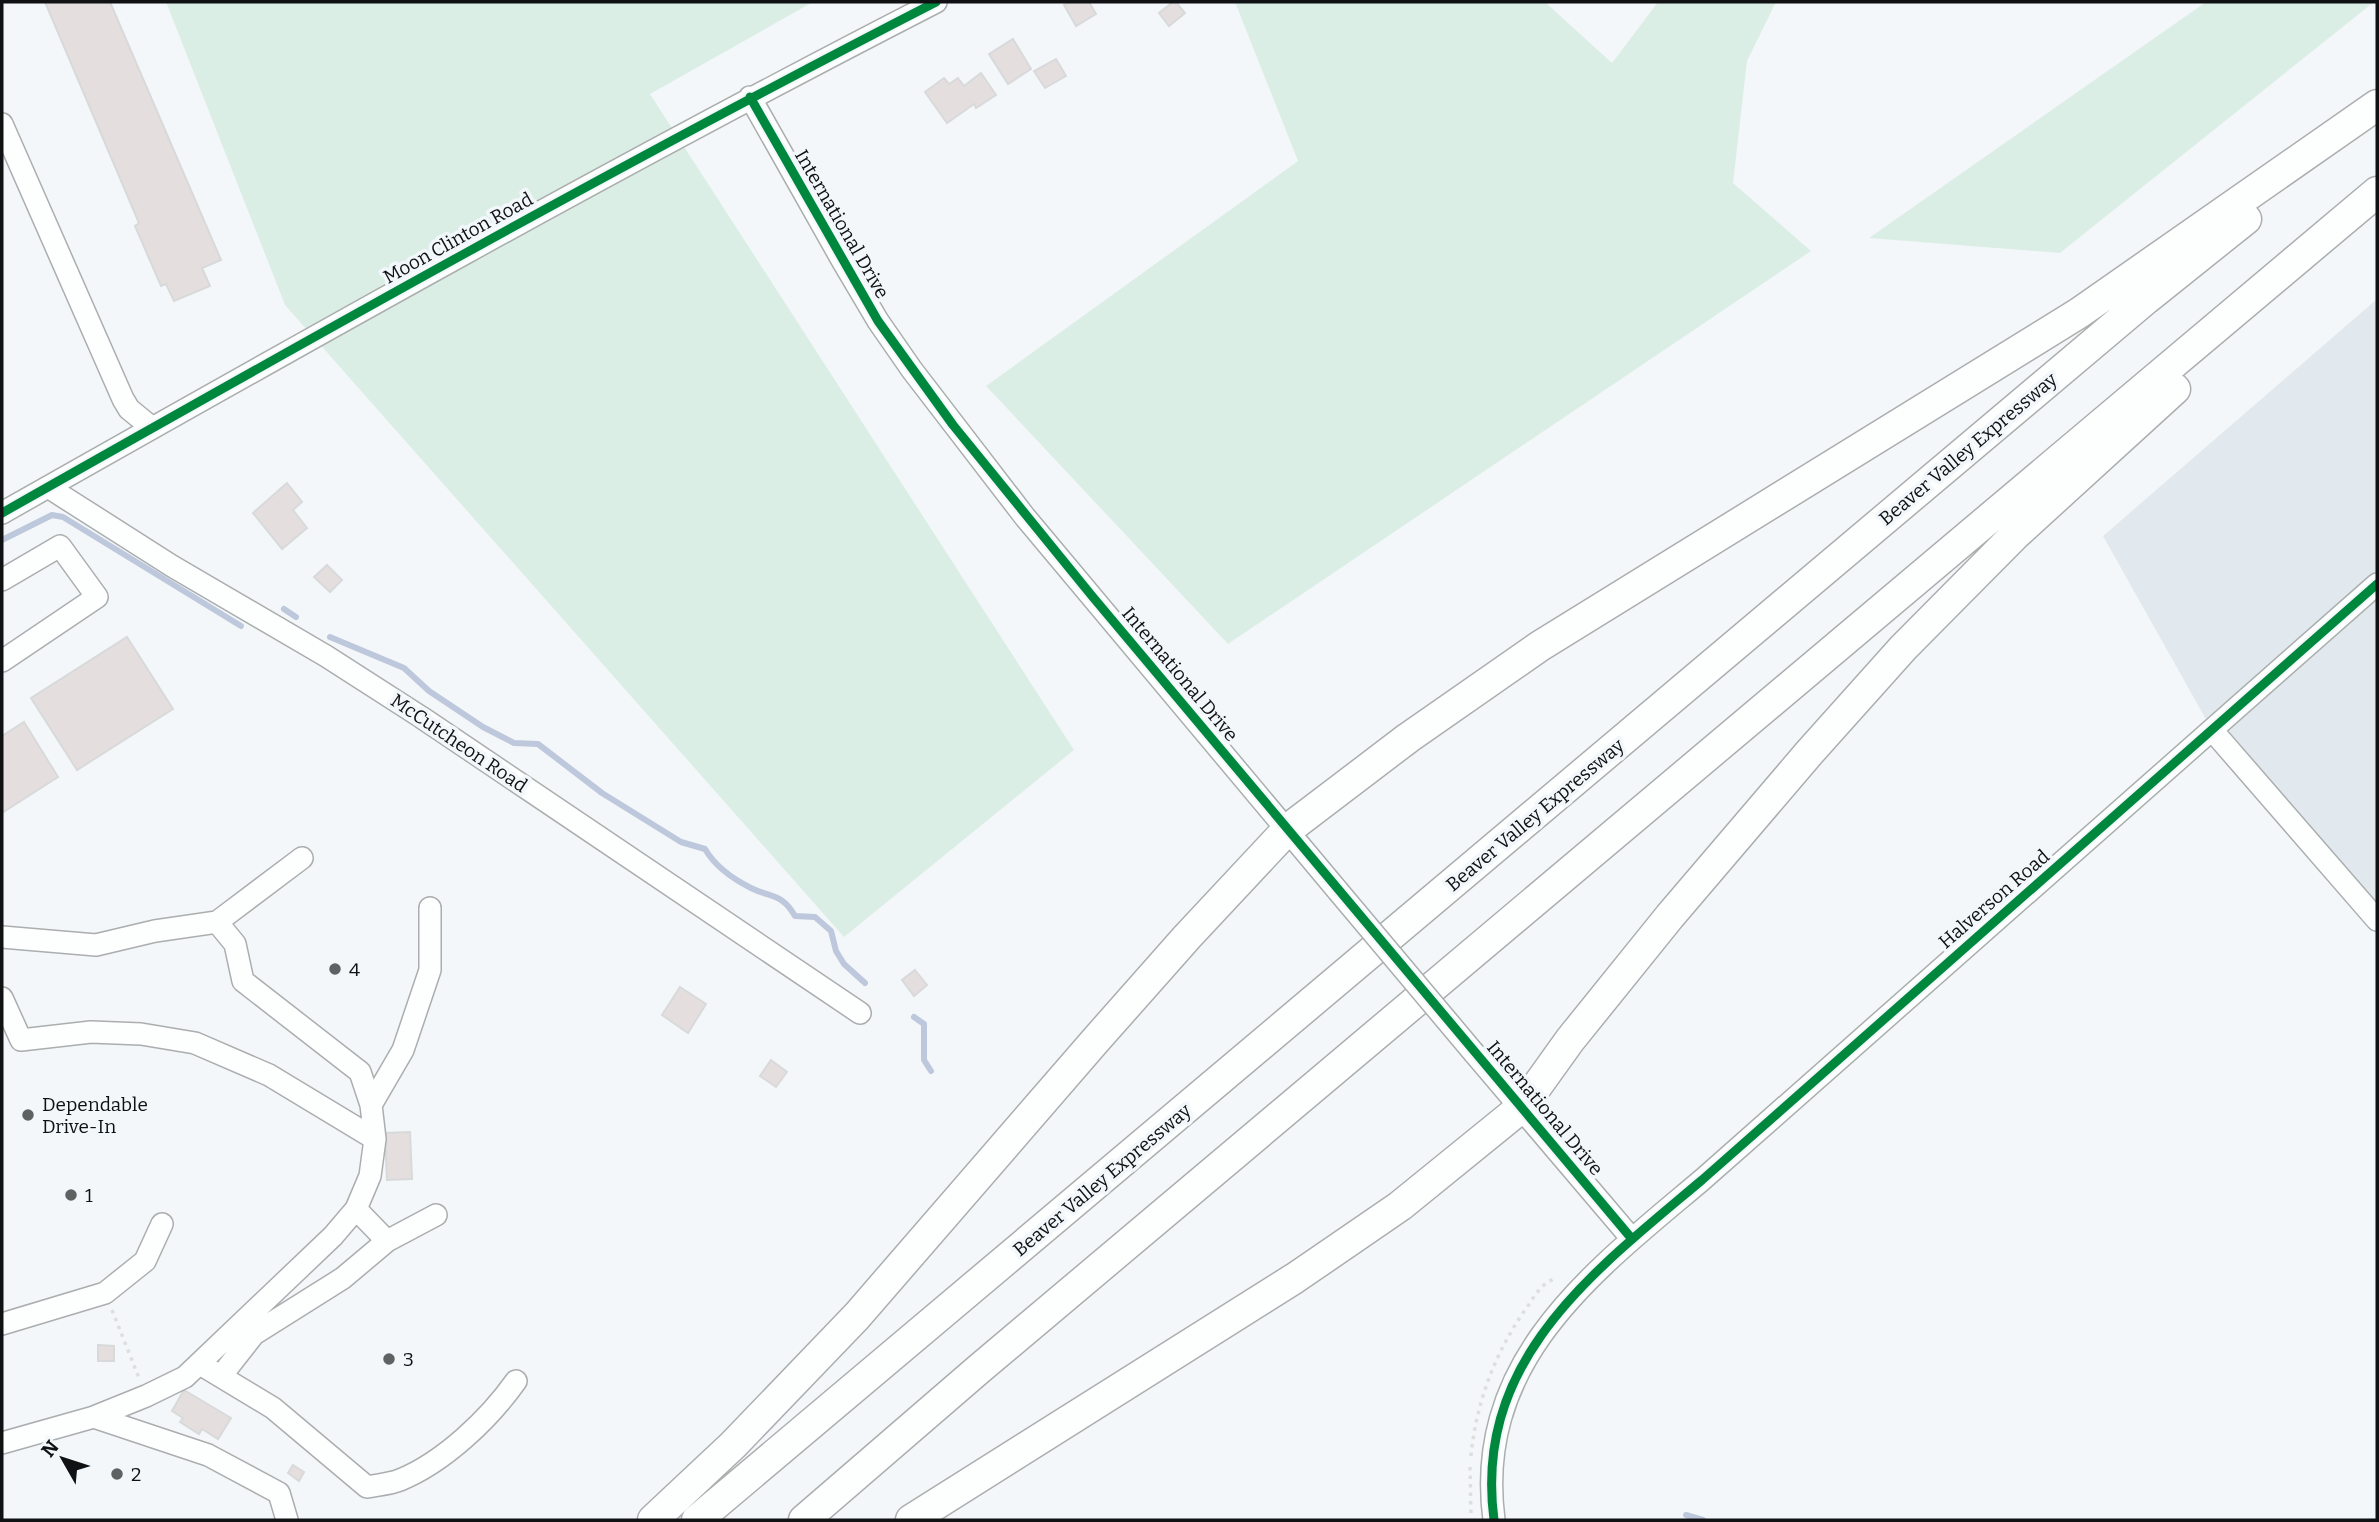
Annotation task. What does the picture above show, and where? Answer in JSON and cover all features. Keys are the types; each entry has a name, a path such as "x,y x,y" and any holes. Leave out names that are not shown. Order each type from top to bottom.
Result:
{"highway":[{"path":"653,1520 742,1436 857,1316 1187,937 1287,830 1408,738 1541,646 2079,313 2377,105"},
{"name":"Beaver Valley Expressway","path":"696,1520 2136,308 2377,113"},
{"path":"804,1520 2377,192"},
{"path":"911,1520 1296,1278 1401,1206 1521,1107 1570,1040 1670,916 1903,648 2016,534 2377,205"}],"street":[{"name":"Moon Clinton Road","path":"2,513 151,427 750,97 936,2"},
{"name":"International Drive","path":"750,97 878,321 912,370 1026,517 1632,1239"},
{"path":"2,124 123,399 129,409 151,427"},
{"name":"McCutcheon Road","path":"48,487 172,566 326,656 421,717 860,1013"},
{"path":"2,580 60,546 97,597 2,661"},
{"name":"Halverson Road","path":"1494,1520 1493,1461 1497,1430 1530,1351 1573,1293 2377,584"},
{"path":"2212,730 2377,920"},
{"path":"2,937 96,945 155,931 217,922 302,858"},
{"path":"371,1105 403,1050 430,970 430,908"},
{"path":"2,1443 94,1417 185,1377 333,1236 356,1209 370,1176 374,1139 371,1105 360,1072 243,981 235,944 217,922"},
{"path":"2,998 11,1042 91,1032 141,1034 195,1043 269,1075 374,1139"},
{"path":"356,1209 387,1241"},
{"path":"221,1376 254,1334 343,1278 387,1241 436,1216"},
{"path":"2,1324 104,1293 145,1261 162,1224"},
{"path":"200,1363 273,1408 367,1487 399,1481 437,1458 469,1435 498,1406 516,1381"},
{"path":"94,1417 208,1455 279,1493 288,1520"}],"path":[{"path":"104,1293 146,1396"}],"shaded area":[{"path":"166,2 813,2 650,94 1074,750 844,937 285,305"},
{"path":"1235,2 1545,2 1612,63 1658,2 1776,2 1747,61 1733,183 1811,251 1228,644 986,386 1298,161"},
{"path":"2206,2 2374,2 2060,253 1869,238"},
{"path":"2377,299 2377,920 2212,730 2103,536"}],"building":[{"path":"45,2 110,2 221,260 202,268 210,286 174,301 166,284 161,286 135,226 139,223"},
{"path":"1070,2 1089,2 1096,14 1076,26 1064,5"},
{"path":"1173,2 1185,13 1169,26 1159,13"},
{"path":"1013,39 1031,69 1008,84 989,54"},
{"path":"1056,59 1066,76 1045,88 1034,71"},
{"path":"981,73 996,95 976,108 974,104 947,123 925,92 944,78 949,84 958,78 964,86"},
{"path":"287,483 302,502 293,510 307,528 282,549 253,513"},
{"path":"327,565 342,580 330,592 314,577"},
{"path":"127,637 173,709 77,770 31,698"},
{"path":"24,722 58,777 2,813 2,736"},
{"path":"915,970 927,985 914,996 902,980"},
{"path":"680,987 706,1004 688,1033 662,1015"},
{"path":"771,1060 787,1072 776,1087 760,1076"},
{"path":"410,1132 412,1179 387,1180 385,1133"},
{"path":"98,1345 114,1346 114,1361 98,1361"},
{"path":"184,1390 231,1418 218,1439 202,1429 199,1434 180,1422 183,1418 172,1411"},
{"path":"293,1465 304,1472 299,1481 288,1473"}],"waterway":[{"path":"2,540 52,515 63,517 241,626"},
{"path":"284,609 296,617"},
{"path":"330,637 404,668 429,691 483,727 514,743 538,744 602,793 681,842 705,849 719,866 751,888 781,900 795,916 815,917 831,931 836,951 844,964 865,983"},
{"path":"914,1017 924,1024 924,1060 931,1071"},
{"path":"1686,1515 1703,1520"}],"cycle path":[{"path":"2,513 583,189 936,2"},
{"path":"750,97 878,321 953,425 1092,596 1632,1239"},
{"path":"1494,1520 1492,1463 1502,1412 1522,1366 1549,1324 1583,1286 1621,1249 2377,584"}],"place":[{"name":"4","path":"335,969"},
{"name":"Dependable Drive-In","path":"28,1115"},
{"name":"1","path":"71,1195"},
{"name":"3","path":"389,1359"},
{"name":"2","path":"117,1474"}]}
